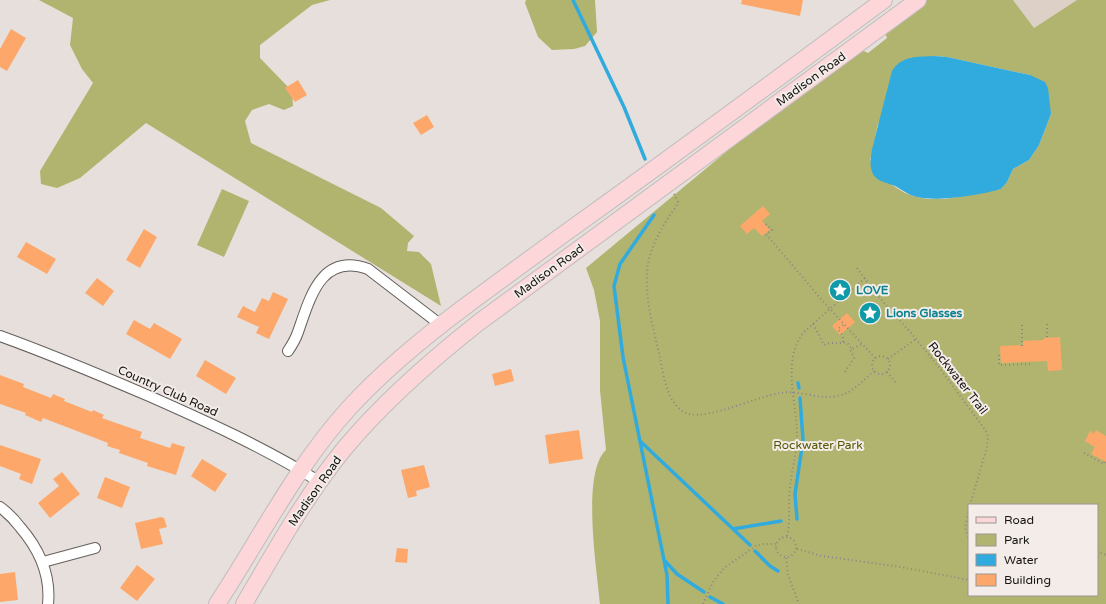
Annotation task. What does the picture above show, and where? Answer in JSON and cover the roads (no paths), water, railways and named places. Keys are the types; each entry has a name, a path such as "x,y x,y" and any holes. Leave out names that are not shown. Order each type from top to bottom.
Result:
{"main road":[{"name":"Madison Road","path":"218,604 300,470 350,407 384,372 441,325 506,276 641,179 884,0"},
{"name":"Madison Road","path":"244,604 289,528 320,482 344,450 401,388 478,322 918,0"}],"street":[{"path":"288,351 298,333 310,298 321,280 328,272 349,265 368,269 441,325"},
{"name":"Country Club Road","path":"0,336 97,374 205,420 320,482"},
{"path":"0,507 12,517 28,536 43,562 48,579 48,604"},
{"path":"43,562 95,548"}],"water":[{"path":"934,56 947,57 1030,75 1045,82 1048,88 1051,114 1039,145 1029,160 1013,169 1007,182 1001,189 959,197 936,199 917,197 877,179 872,172 872,149 892,71 905,59"}],"waterway":[{"path":"573,0 624,107 645,159"},
{"path":"654,215 620,264 614,286 623,357 667,575 668,604"},
{"path":"798,383 799,388"},
{"path":"797,519 795,494 803,440 800,398"},
{"path":"640,441 750,545"},
{"path":"733,529 781,521"},
{"path":"755,551 770,566 778,571"},
{"path":"665,561 677,574 704,592"},
{"path":"710,597 723,604"}],"place":[{"name":"LOVE","path":"840,290"},
{"name":"Lions Glasses","path":"870,313"}],"park label":[{"name":"Rockwater Park","path":"818,445"}]}
